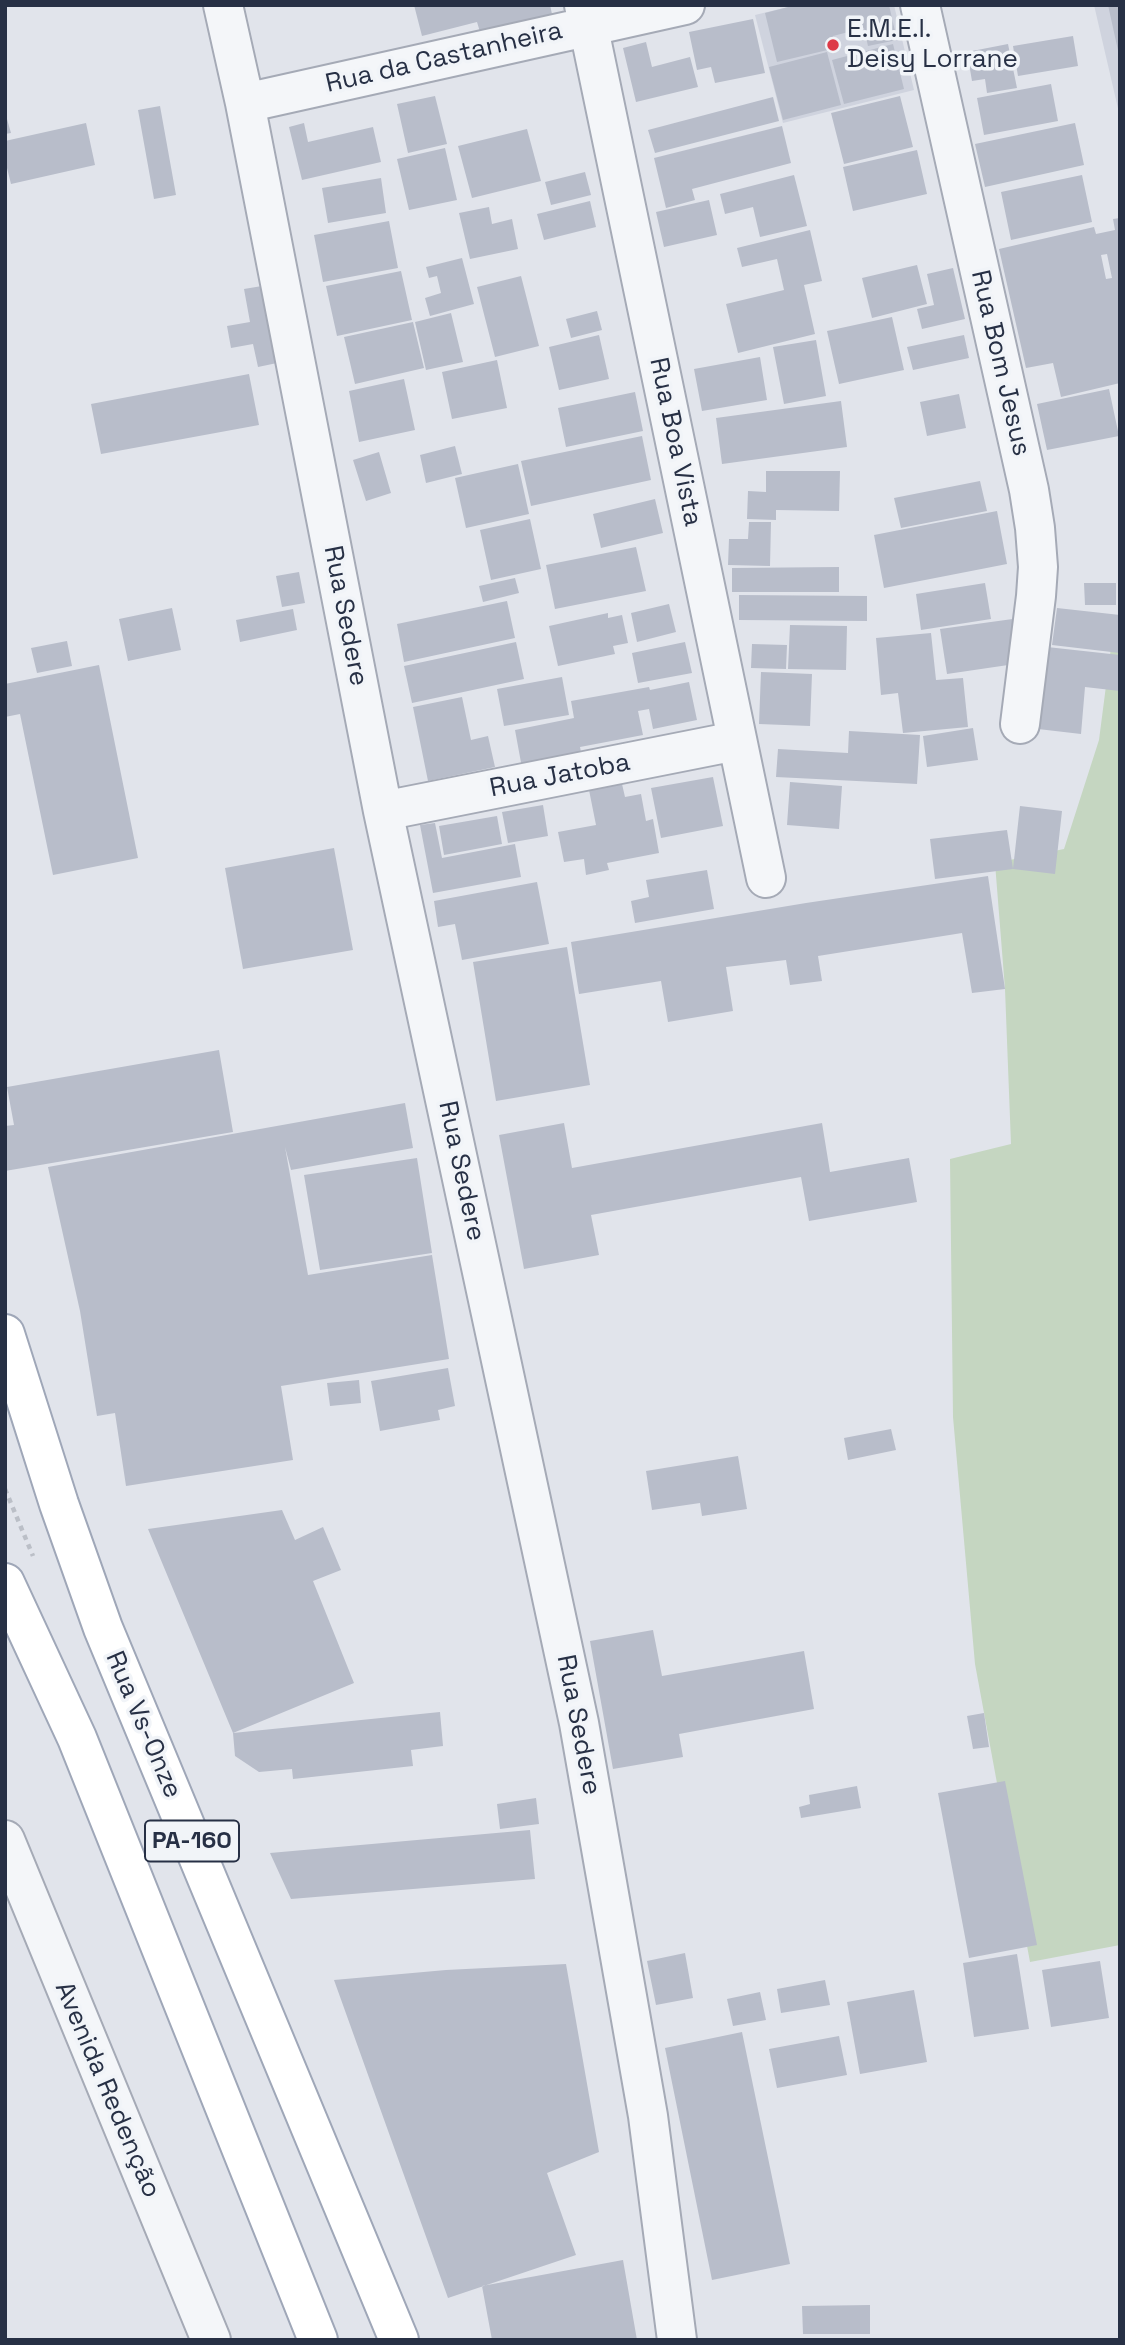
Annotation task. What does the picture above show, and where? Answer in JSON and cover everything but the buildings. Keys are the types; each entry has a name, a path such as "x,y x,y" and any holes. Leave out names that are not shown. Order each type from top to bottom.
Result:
{"main road":[{"name":"Rua Vs-Onze","path":"5,1334 103,1628 399,2340"},
{"name":"PA-160","path":"5,1583 77,1738 318,2340"}],"street":[{"name":"Rua Sedere","path":"223,5 383,811 579,1723 648,2116 677,2340"},
{"name":"Rua da Castanheira","path":"244,103 586,15 685,5"},
{"name":"Rua Bom Jesus","path":"920,5 1029,489 1035,528 1038,567 1036,596 1020,724"},
{"name":"Rua Boa Vista","path":"586,15 766,878"},
{"name":"Rua Jatoba","path":"383,811 736,741"},
{"name":"Avenida Redenção","path":"5,1840 211,2340"}],"shaded area":[{"name":"E.M.E.I. Deisy Lorrane","path":"796,5 894,5 914,90 783,123 755,15"},
{"path":"1094,5 1120,5 1120,117"}],"green space":[{"path":"1114,624 1120,627 1120,1945 1030,1962 975,1664 953,1417 950,1159 1011,1144 1005,989 995,863 1064,849 1099,740"}],"place":[{"name":"E.M.E.I. Deisy Lorrane","path":"833,45"}]}
